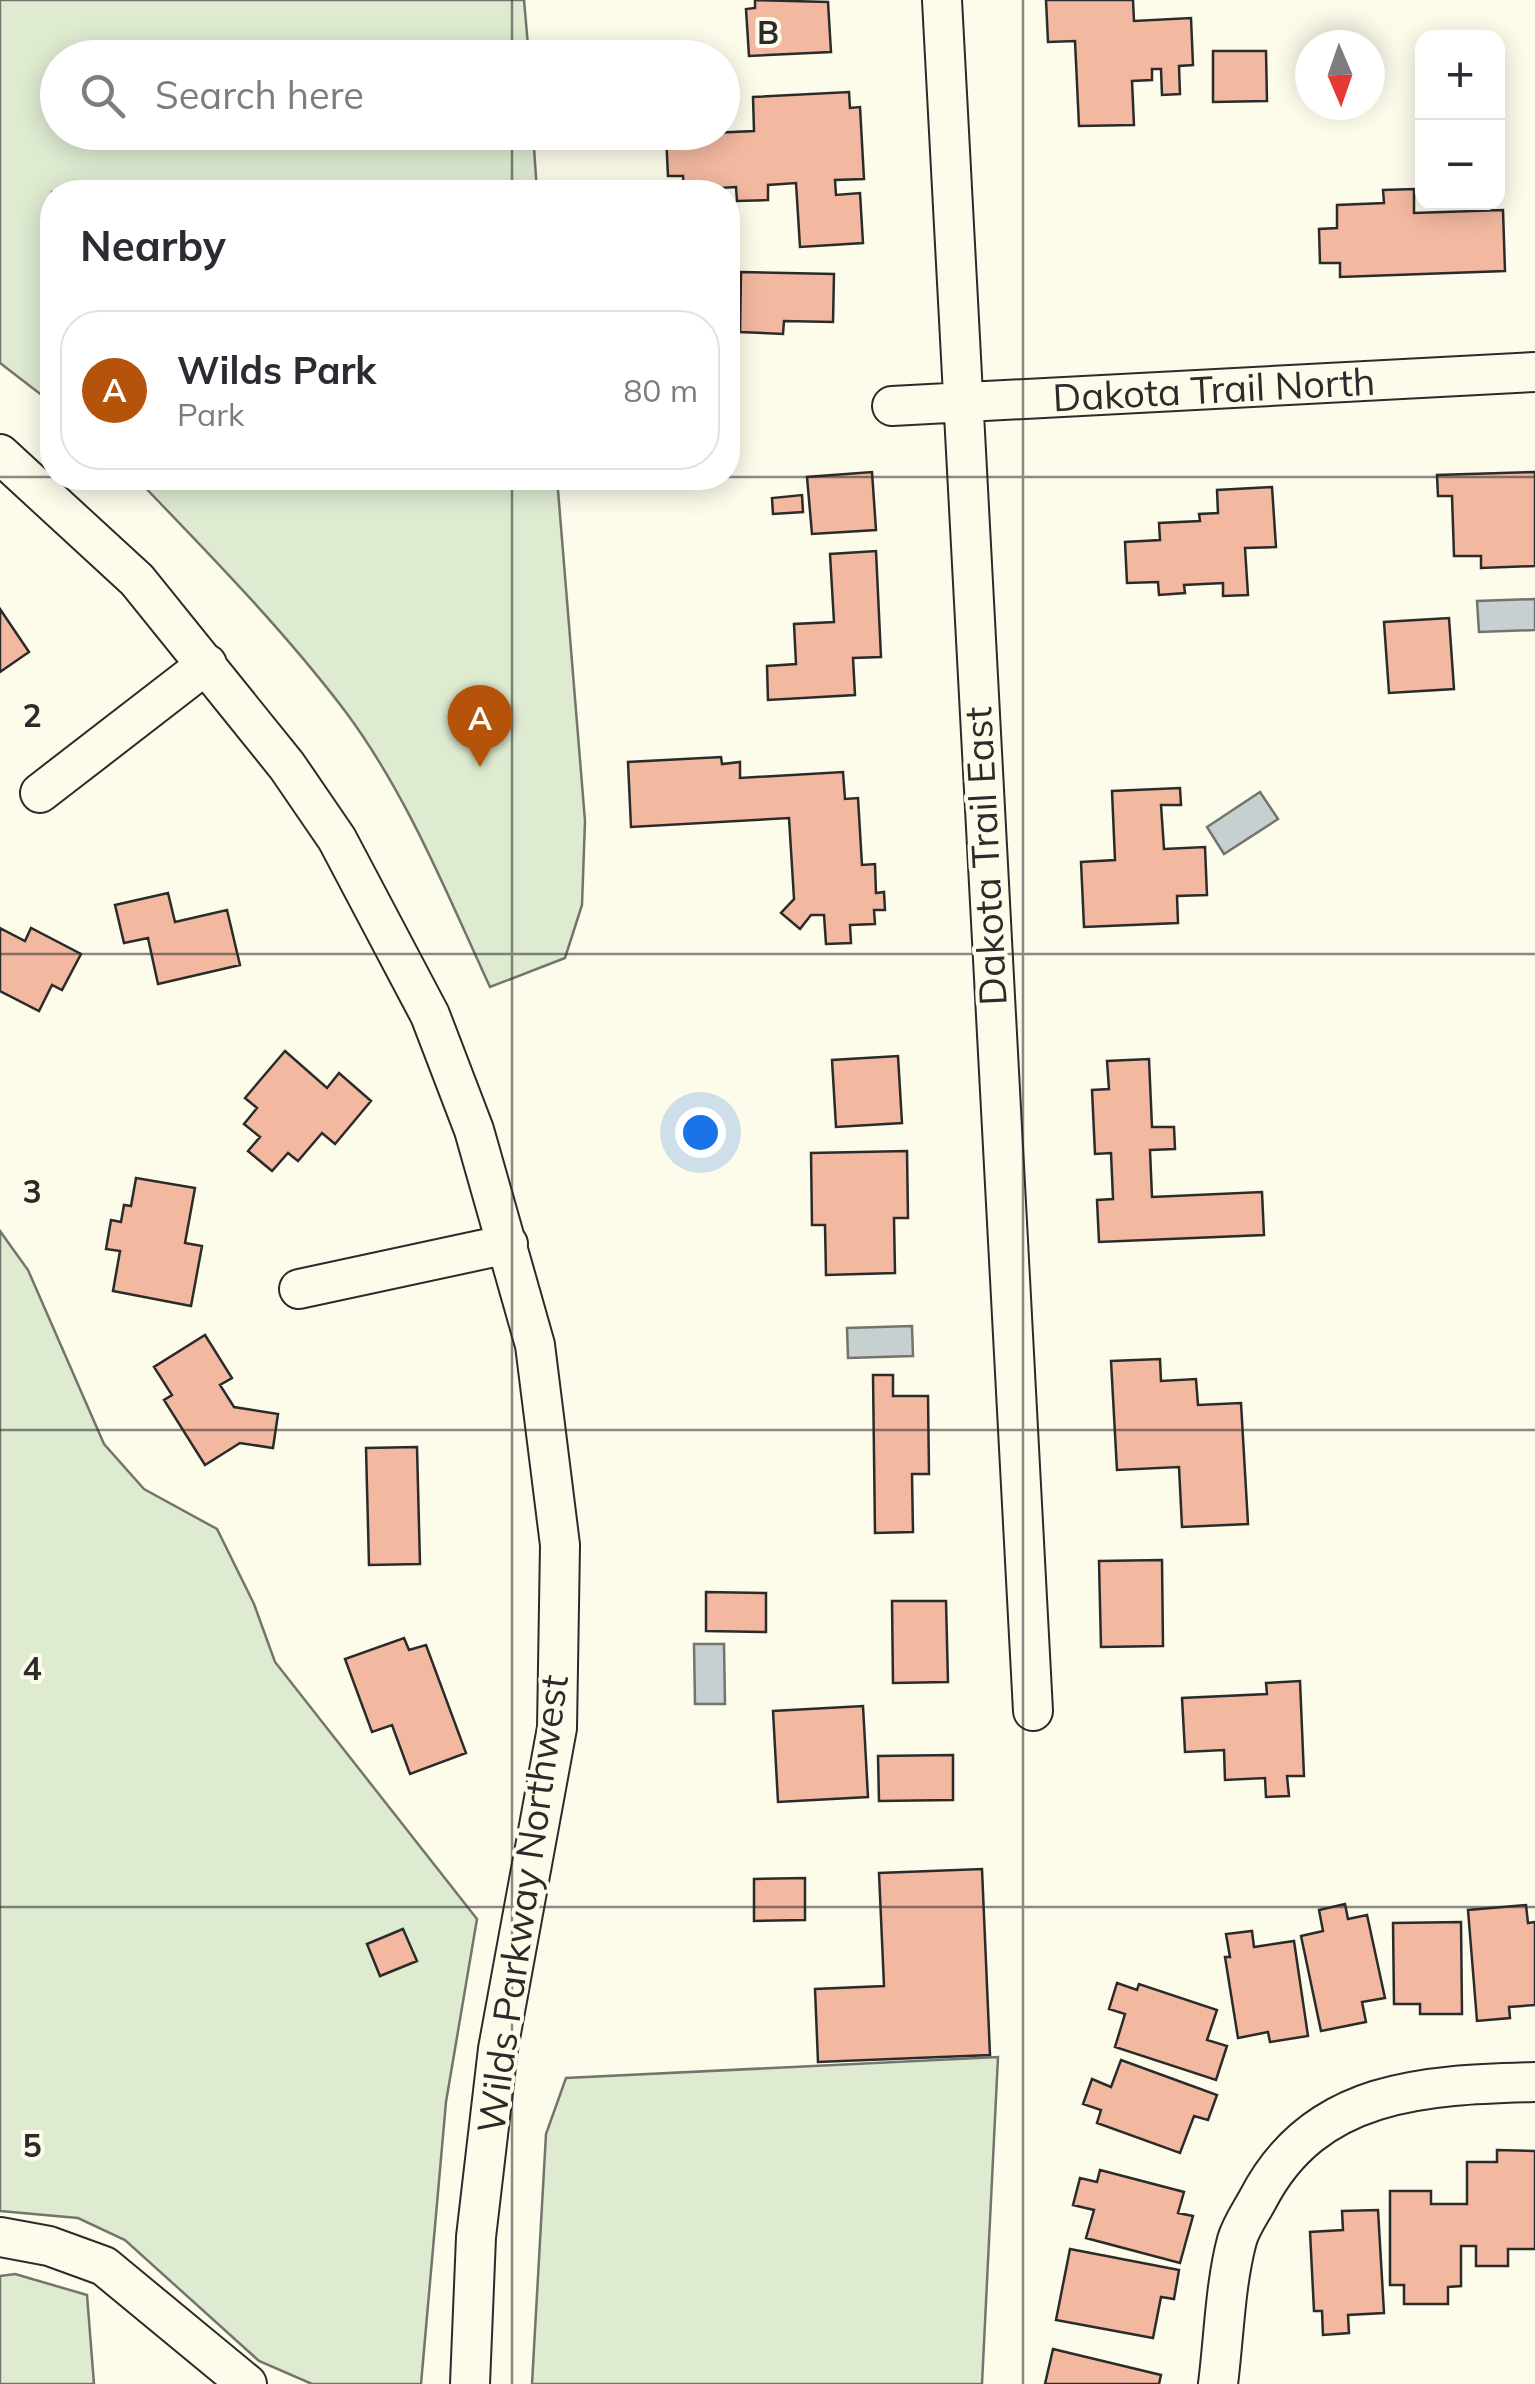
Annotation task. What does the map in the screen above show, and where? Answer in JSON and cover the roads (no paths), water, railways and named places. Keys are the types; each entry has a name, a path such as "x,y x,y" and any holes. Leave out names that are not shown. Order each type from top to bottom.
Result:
{"street":[{"name":"Dakota Trail East","path":"942,0 1032,1711"},
{"name":"Dakota Trail North","path":"892,406 1535,372"},
{"name":"Wilds Parkway Northwest","path":"0,454 137,580 207,664 337,839 436,1031 474,1130 535,1345 560,1546 556,1728 498,2049 476,2237 470,2384"},
{"path":"40,793 207,664"},
{"path":"299,1289 508,1244"},
{"path":"1218,2384 1238,2238 1270,2176 1317,2125 1381,2097 1472,2084 1535,2082"},
{"path":"0,2236 48,2246 104,2266 247,2384"}],"place":[{"name":"Wilds Park","path":"480,767"}]}
